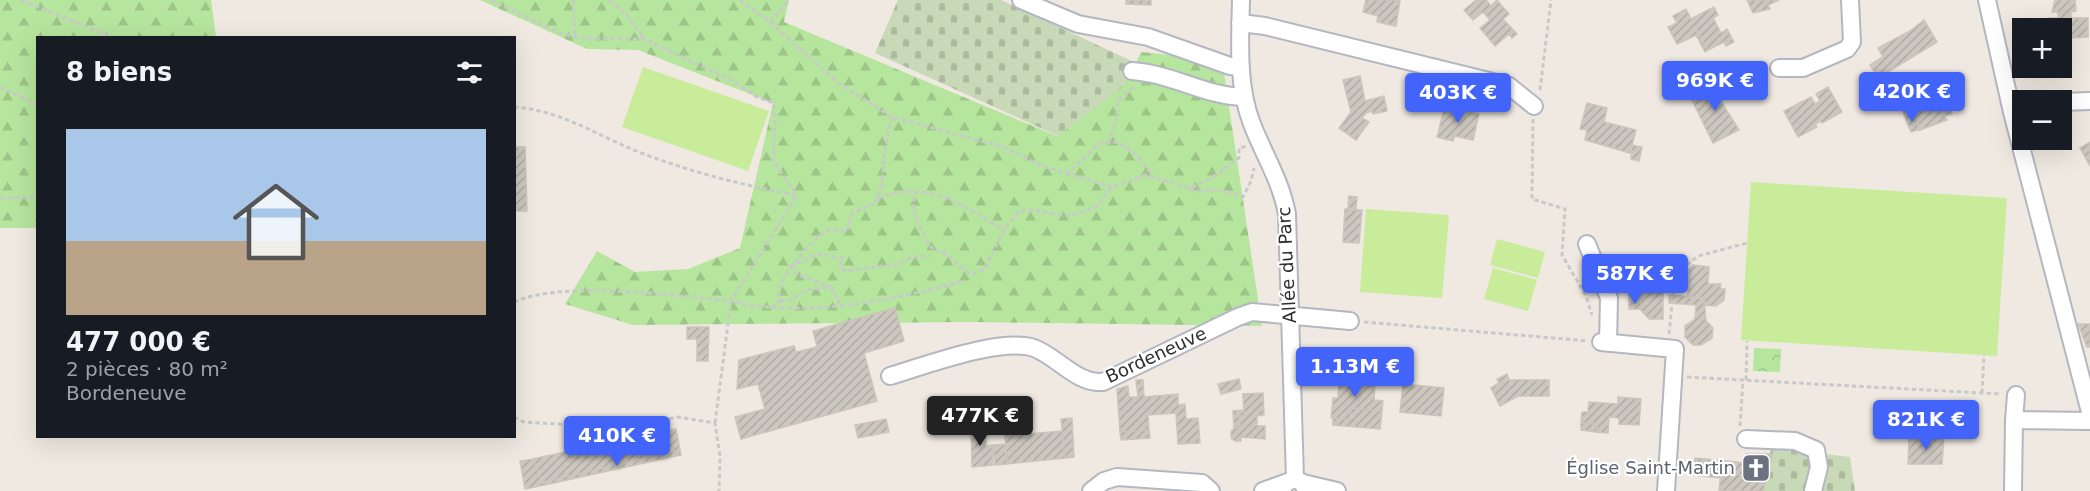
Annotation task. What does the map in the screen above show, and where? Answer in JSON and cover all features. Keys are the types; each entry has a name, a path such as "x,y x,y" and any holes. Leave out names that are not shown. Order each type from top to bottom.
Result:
{"street":[{"path":"1021,0 1078,24 1148,38 1230,66 1241,67"},
{"name":"Allée du Parc","path":"1241,0 1241,67 1244,97 1252,123 1283,194 1287,214 1294,485"},
{"path":"1779,68 1803,68 1847,49 1852,42 1850,0"},
{"path":"1987,0 2012,92"},
{"path":"1240,22 1509,86 1534,106"},
{"path":"1132,71 1157,73 1224,96 1244,97"},
{"path":"2072,102 2090,101"},
{"path":"2026,150 2090,412"},
{"path":"1587,244 1610,298 1604,342 1675,349 1666,491"},
{"name":"Bordeneuve","path":"890,376 959,355 1019,345 1050,354 1091,383 1103,382 1252,312 1350,321"},
{"path":"2013,490 2016,395"},
{"path":"2014,420 2090,421"},
{"path":"1743,434 1795,441 1816,450 1819,467 1813,491"},
{"path":"1090,491 1104,481 1117,477 1202,483 1211,491"},
{"path":"1263,491 1294,485 1336,491"}],"path":[{"path":"21,0 109,36"},
{"path":"491,0 559,33 574,37 644,39 773,103 775,119 773,161 797,195"},
{"path":"573,0 574,37"},
{"path":"609,0 626,14 644,39"},
{"path":"740,0 770,22 837,82 892,117 1004,147 1066,175 1112,188"},
{"path":"770,22 789,0"},
{"path":"1350,321 1604,342 1586,296 1562,255 1565,209 1532,199 1534,106 1543,82 1551,0"},
{"path":"1108,143 1116,122 1118,100 1157,73"},
{"path":"0,87 36,104"},
{"path":"516,107 555,114 642,153 709,176 797,195"},
{"path":"780,301 778,294 781,283 808,245 826,230 847,231 853,212 875,204 882,185 885,146 892,117"},
{"path":"1066,175 1098,144 1118,142 1135,154 1155,176"},
{"path":"1191,188 1231,165 1239,158 1239,148 1250,145"},
{"path":"917,190 913,197 913,211 933,250 943,252 970,274 984,270 1004,230 1018,212 1033,210 1069,216 1096,207 1112,188 1145,175 1155,176 1194,191 1224,190 1243,197 1251,181 1256,158"},
{"path":"877,198 898,190 917,190 953,202 1004,230"},
{"path":"719,491 720,456 715,423 731,301 797,195"},
{"path":"0,198 36,197"},
{"path":"1670,349 1669,326 1676,274 1698,256 1747,243"},
{"path":"793,265 818,254 843,258 840,266 845,271 863,270 899,264 912,257 930,256"},
{"path":"793,265 796,274 831,287 840,304"},
{"path":"516,301 563,292 597,291 731,301 758,308 771,308 840,304 910,296 964,281"},
{"path":"771,308 780,301 789,300 807,290 831,287"},
{"path":"1743,434 1747,340"},
{"path":"1982,393 1984,355"},
{"path":"1673,377 2016,395"},
{"path":"516,418 524,422 612,427 678,417 715,423"}],"green space":[{"path":"0,0 211,0 216,36 36,36 36,228 0,228"},
{"path":"480,0 789,0 784,22 1057,136 1136,63 1141,52 1222,60 1262,326 971,322 633,325 565,304 597,251 635,272 688,269 740,248 773,103 638,50 587,49"},
{"path":"898,0 1001,0 1136,63 1124,86 1058,136 875,53"},
{"path":"643,67 769,111 748,171 622,127"},
{"path":"1751,182 2007,198 1997,356 1741,340"},
{"path":"1366,209 1449,215 1442,298 1360,292"},
{"path":"1497,239 1545,252 1538,278 1490,265"},
{"path":"1493,268 1537,280 1528,311 1484,299"},
{"path":"1754,348 1781,349 1780,372 1753,371"},
{"path":"1780,447 1804,450 1813,458 1807,491 1763,491 1771,449"},
{"path":"1825,454 1850,457 1855,491 1818,491"}],"building":[{"path":"1126,0 1151,0 1151,5 1126,4"},
{"path":"1366,0 1400,0 1396,26 1377,22 1378,16 1363,12"},
{"path":"1476,0 1486,0 1491,6 1497,0 1509,14 1503,19 1517,34 1512,38 1509,34 1495,46 1480,28 1490,20 1483,12 1473,20 1464,10"},
{"path":"1747,0 1779,0 1768,5 1770,9 1753,13"},
{"path":"2055,0 2075,0 2076,11 2071,12 2071,18 2058,18 2058,12 2052,12"},
{"path":"1714,7 1718,15 1713,18 1721,33 1727,29 1734,42 1726,46 1724,42 1708,50 1697,30 1684,37 1686,40 1677,44 1668,27 1677,23 1673,16 1686,9 1691,19"},
{"path":"2072,18 2088,18 2088,37 2072,38"},
{"path":"1924,20 1937,42 1878,78 1870,65 1883,57 1878,48 1910,31"},
{"path":"1697,30 1708,50 1705,52 1696,35 1686,40 1684,37"},
{"path":"1360,76 1365,101 1384,96 1387,111 1366,113 1362,118 1369,122 1356,140 1339,128 1351,112 1343,80"},
{"path":"1725,78 1730,89 1717,95 1739,130 1713,143 1692,100 1713,89 1711,84"},
{"path":"1828,87 1842,112 1822,123 1821,121 1815,124 1817,127 1798,137 1784,111 1811,97 1815,104 1820,101 1816,94"},
{"path":"1945,97 1950,99 1948,104 1952,114 1945,116 1947,120 1920,130 1914,114 1905,117 1901,106 1915,101 1917,107"},
{"path":"1587,103 1607,108 1604,122 1636,130 1630,153 1585,140 1587,130 1580,129"},
{"path":"1445,106 1479,114 1473,140 1455,136 1453,141 1437,137"},
{"path":"1914,114 1920,129 1911,132 1905,117"},
{"path":"2090,142 2090,166 2080,148"},
{"path":"1632,145 1642,147 1639,161 1631,159"},
{"path":"516,147 525,147 527,211 516,211"},
{"path":"1349,196 1357,197 1356,209 1348,208"},
{"path":"1345,209 1362,210 1359,243 1343,242"},
{"path":"1617,260 1643,260 1642,278 1646,279 1646,282 1663,279 1663,319 1649,319 1641,310 1641,301 1629,301 1629,281 1617,272"},
{"path":"1693,265 1709,267 1708,284 1721,284 1720,289 1725,289 1724,300 1716,306 1704,305 1704,298 1687,298 1689,269"},
{"path":"1669,295 1704,298 1706,321 1713,328 1712,338 1701,345 1693,345 1685,337 1685,326 1695,319 1696,305 1669,303"},
{"path":"1629,301 1641,301 1641,309 1629,309"},
{"path":"895,308 904,341 864,353 877,401 741,439 735,417 765,409 758,384 737,389 739,360 794,346 796,352 813,348 817,346 813,331"},
{"path":"2078,324 2090,324 2090,347 2087,347"},
{"path":"687,327 709,327 708,361 697,361 697,339 687,339"},
{"path":"1507,374 1509,380 1549,380 1549,396 1518,396 1500,406 1491,388 1499,383 1497,379"},
{"path":"1354,376 1372,378 1371,385 1375,385 1374,400 1383,401 1382,411 1351,408 1350,420 1331,418 1333,398 1338,398 1339,379 1354,380"},
{"path":"1239,379 1241,389 1221,394 1218,384"},
{"path":"1136,380 1143,380 1144,397 1178,394 1178,405 1185,404 1186,419 1198,418 1200,443 1178,444 1176,413 1148,415 1149,430 1120,432 1117,389 1128,386 1129,397 1138,397"},
{"path":"1403,384 1444,388 1441,416 1400,412"},
{"path":"1263,393 1264,415 1257,416 1257,426 1265,426 1265,439 1241,437 1241,441 1235,441 1231,438 1231,432 1234,428 1240,427 1239,416 1244,416 1243,394"},
{"path":"1618,397 1641,399 1639,425 1619,424 1619,418 1609,417 1608,433 1596,432 1597,424 1581,423 1582,412 1588,412 1589,402 1618,404"},
{"path":"1351,408 1382,411 1380,429 1333,425 1333,418 1350,420"},
{"path":"1244,410 1244,416 1239,416 1240,427 1234,428 1233,411"},
{"path":"1072,418 1074,457 1065,458 1061,419"},
{"path":"886,419 889,432 858,438 855,425"},
{"path":"1581,423 1597,424 1596,432 1581,430"},
{"path":"971,424 985,424 986,446 992,445 993,465 972,467"},
{"path":"676,429 680,450 543,482 532,459"},
{"path":"1149,430 1150,438 1121,440 1120,432"},
{"path":"1062,431 1065,458 1007,464 1005,436"},
{"path":"1927,435 1944,436 1942,464 1908,464 1909,439 1927,440"},
{"path":"1005,444 1007,464 995,465 993,445"},
{"path":"680,450 681,455 544,485 543,482"},
{"name":"Église Saint-Martin","path":"1746,454 1772,454 1763,491 1719,491 1721,473 1743,475"},
{"path":"1695,458 1745,463 1743,475 1721,473 1720,478 1693,475"},
{"path":"532,459 544,485 525,489 520,461"}],"place":[{"name":"Église Saint-Martin","path":"1756,468"}]}
